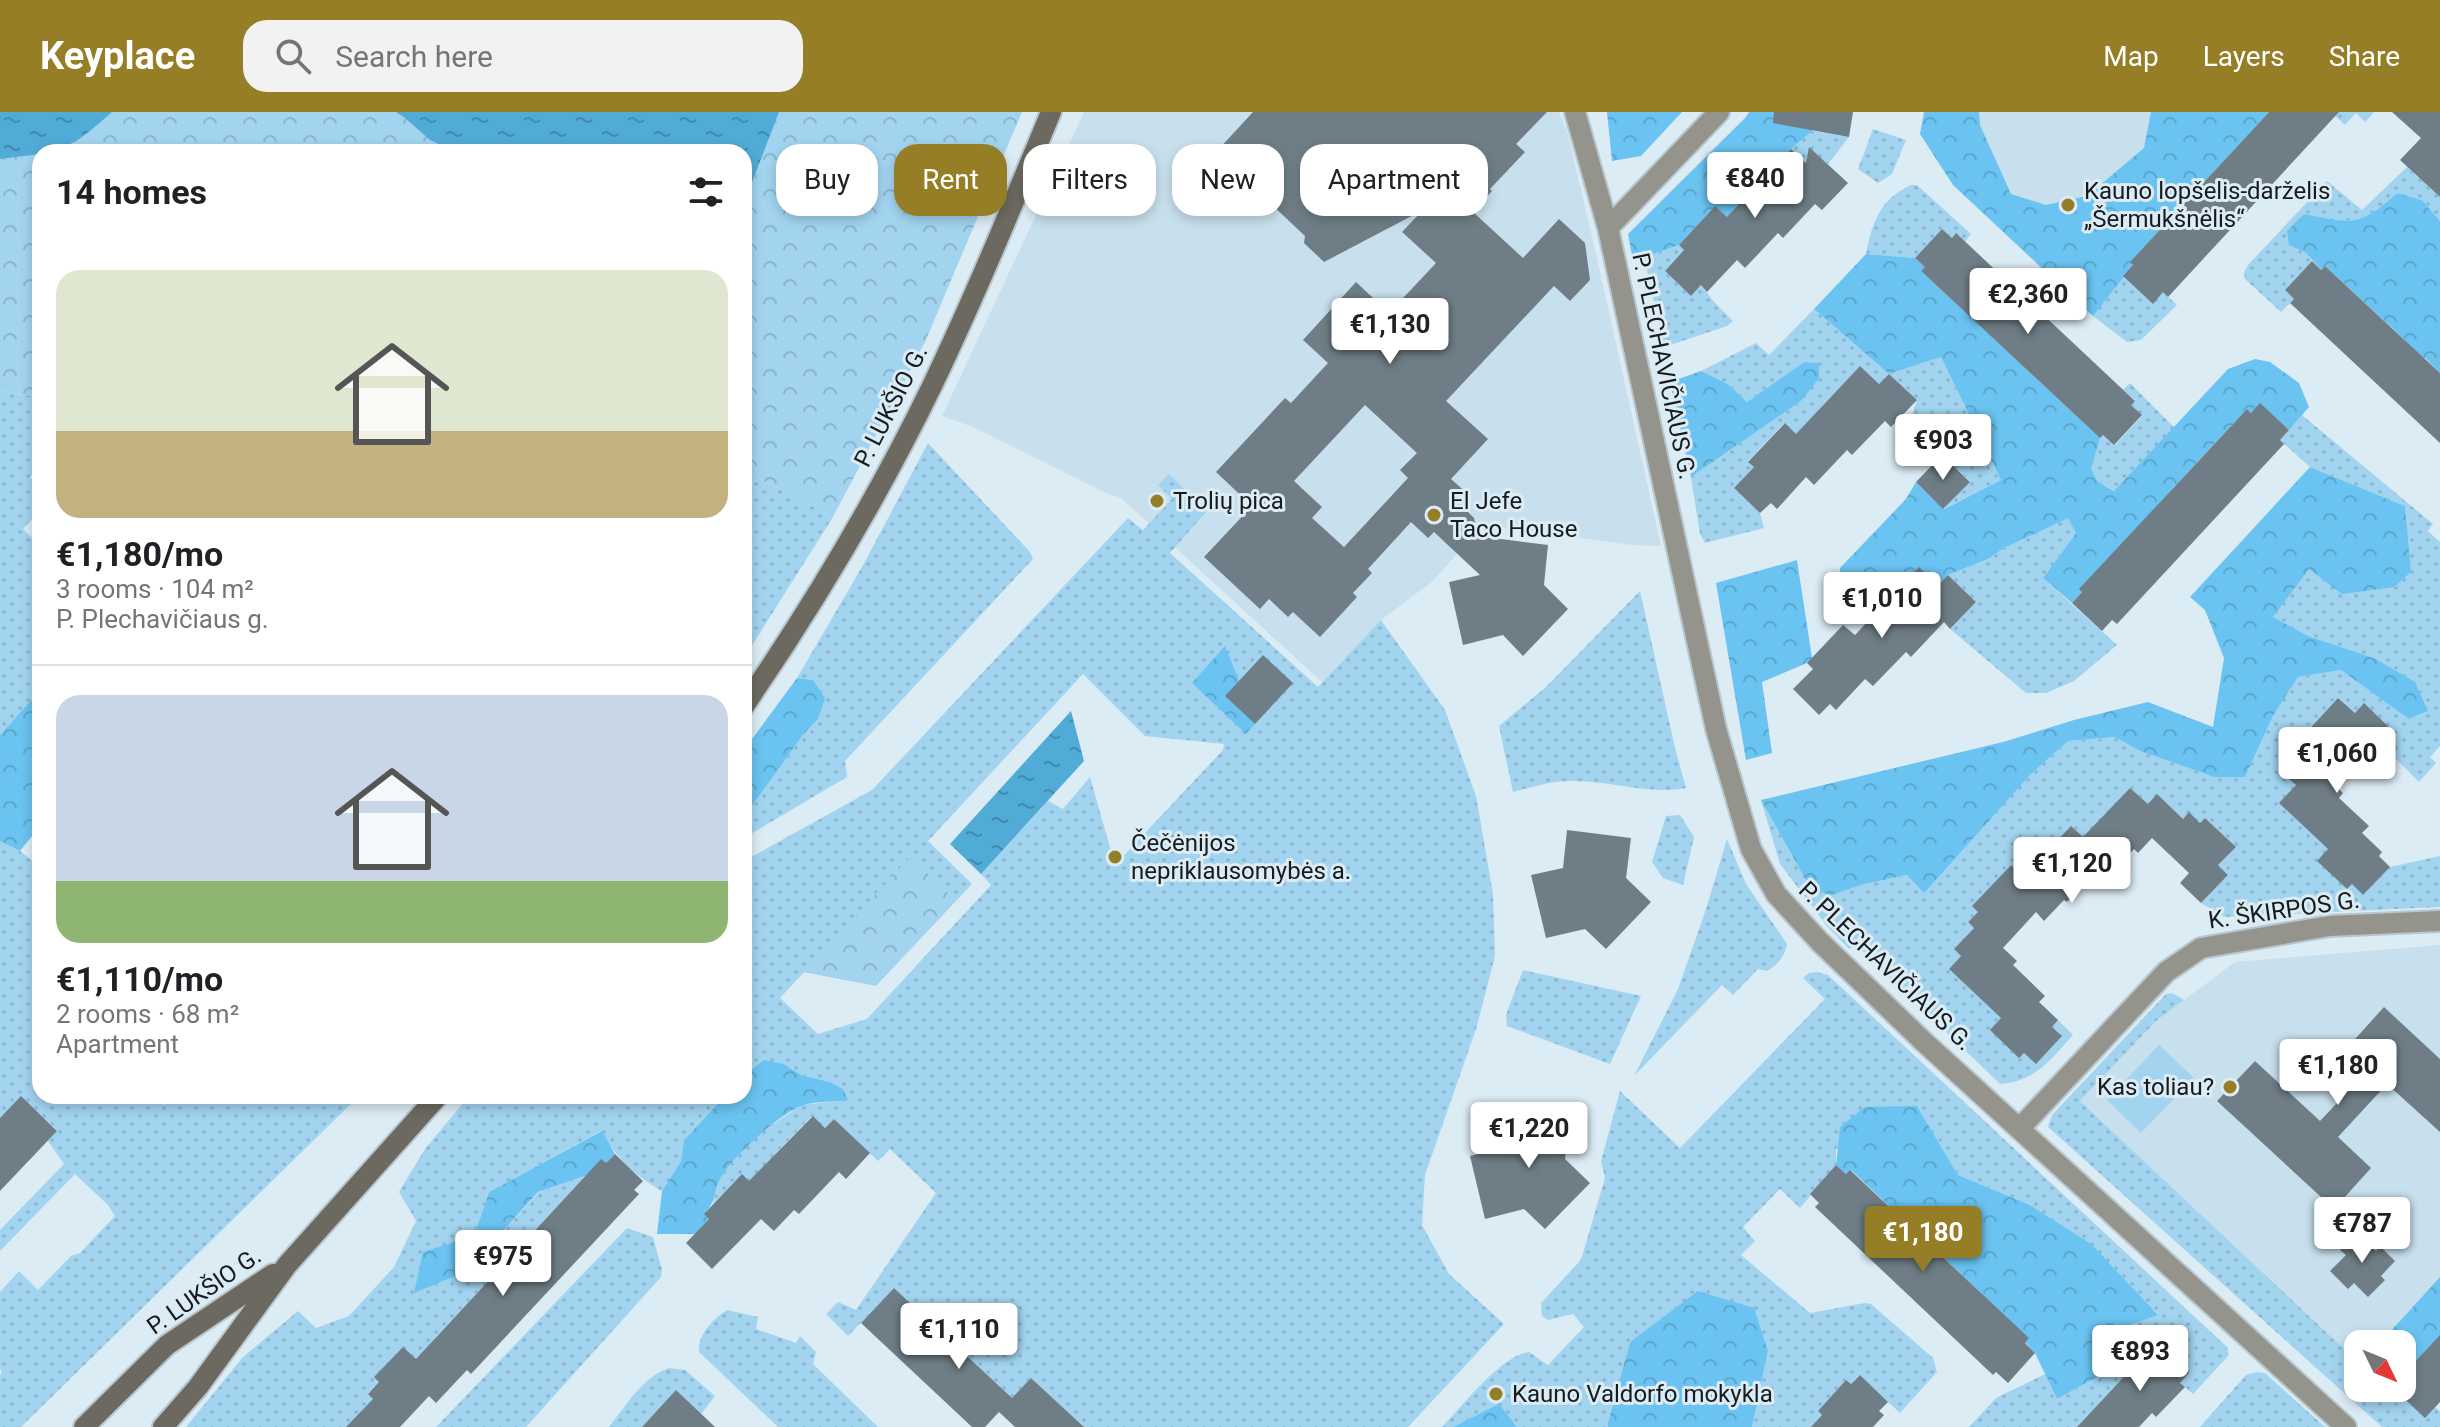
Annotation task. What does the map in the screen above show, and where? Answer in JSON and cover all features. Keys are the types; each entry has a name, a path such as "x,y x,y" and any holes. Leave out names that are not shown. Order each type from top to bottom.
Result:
{"main road":[{"name":"P. LUKŠIO G.","path":"752,694 783,649 890,467 932,386 993,253 1051,112"},
{"name":"P. LUKŠIO G.","path":"163,1427 198,1387 287,1265 431,1104"},
{"name":"P. LUKŠIO G.","path":"90,1425 167,1345 287,1265"}],"street":[{"name":"P. PLECHAVIČIAUS G.","path":"1575,112 1608,228 1716,729 1751,849 1776,894 1820,942 2019,1129 2346,1427"},
{"path":"1608,228 1719,112"},
{"name":"K. ŠKIRPOS G.","path":"2019,1129 2166,972 2201,948 2329,926 2440,921"}],"shaded area":[{"path":"1084,112 1559,112 1568,134 1661,546 1632,545 1483,525 1433,581 1381,620 1323,683 1121,498 973,427 942,416 1035,216 1156,216 1156,144 1069,144"},
{"name":"Kauno lopšelis-darželis „Šermukšnėlis“","path":"1938,112 2222,112 2073,271"},
{"path":"2440,945 2440,1277 2392,1330 2344,1330 2344,1349 2080,1101 2156,1021 2235,962"}],"green space":[{"path":"0,112 1022,112 1007,148 1007,144 894,144 894,216 978,216 925,342 833,517 760,479 752,482 752,144 32,144 32,396 0,391"},
{"path":"1607,112 1682,112 1641,156 1612,161"},
{"path":"1749,112 1816,112 1812,131 1755,187 1732,222 1715,206 1679,245 1633,261 1628,234"},
{"path":"1924,112 1979,112 1980,125 2011,194 2046,205 2087,196 2144,148 2151,112 2269,112 2131,261 2133,265 2093,316 1953,185 1920,134"},
{"path":"2331,112 2374,112 2365,122 2356,113 2345,125"},
{"path":"1873,129 1906,140 1892,174 1878,183 1858,169"},
{"path":"1812,131 1849,137 1828,164 1819,157 1810,166 1791,149"},
{"path":"2407,167 2440,197 2440,221 2422,200 2397,193 2373,212 2354,220 2304,215 2305,252 2312,261 2285,290 2294,299 2281,312 2245,279 2244,272 2248,265 2327,181 2362,210"},
{"path":"1911,185 1917,185 1971,234 1965,242 1956,234 1952,238 1942,229 1915,258 1866,254 1879,213 1892,197"},
{"path":"2397,193 2422,200 2440,221 2440,373 2425,358 2420,362 2404,339 2325,266 2321,270 2305,252 2289,245 2287,231 2304,214 2333,220 2354,220 2373,212"},
{"path":"1679,245 1684,250 1665,271 1691,296 1701,285 1733,321 1727,326 1664,347 1644,257"},
{"path":"1866,254 1915,258 1925,267 1921,271 2100,438 2091,469 2098,482 2114,491 2228,369 2255,359 2270,362 2299,383 2309,407 2289,430 2260,404 2251,413 2247,409 2072,603 2043,578 2076,533 2068,518 2004,548 1988,559 1948,575 1938,585 1882,606 1852,604 1841,590 1840,568 1906,499 1916,482 1944,509 2001,480 1941,357 1889,374 1814,309"},
{"path":"2123,276 2153,303 2163,292 2177,305 2141,340 2127,342 2093,316"},
{"path":"1814,309 1889,374 1879,384 1860,366 1824,404 1802,440 1784,423 1748,461 1754,467 1734,488 1760,513 1764,528 1705,543 1700,534 1691,477 1801,401 1819,363 1804,362 1747,402 1728,384 1701,371 1756,343 1769,355"},
{"path":"1941,357 2001,480 1943,509 1970,481 1942,455 1947,448 1912,415 1917,400 1889,374"},
{"path":"1804,362 1819,363 1819,378 1801,401 1691,477 1670,382 1701,371 1728,384 1747,402"},
{"path":"2130,383 2174,427 2115,491 2098,482 2090,468 2103,435 2115,445 2142,416 2131,405 2135,400 2123,390"},
{"path":"0,391 32,396 32,519 23,529 32,538 32,699 0,735"},
{"path":"2302,415 2433,524 2428,531 2440,542 2440,746 2430,757 2436,763 2419,782 2381,744 2393,731 2363,704 2355,713 2338,698 2302,737 2313,747 2287,775 2296,785 2280,803 2310,832 2334,843 2318,861 2347,889 2352,884 2363,895 2390,867 2440,856 2440,907 2224,917 2201,903 2228,875 2218,865 2236,847 2205,818 2200,823 2189,813 2183,819 2157,795 2148,804 2130,788 2102,818 2108,825 2029,881 2011,865 1973,906 1978,912 1968,922 1974,928 1954,949 1961,956 1949,969 1980,998 2007,1013 2019,1057 2024,1053 2036,1063 2062,1036 2052,1027 2058,1020 2073,1035 2033,1074 2000,1084 1856,945 1849,949 1827,926 1780,864 1761,800 1807,882 1829,896 1861,885 1908,875 2068,741 2115,737 2140,751 2214,777 2245,777 2273,716 2298,677 2341,670 2410,719 2428,711 2374,658 2308,636 2272,617 2309,569 2393,587 2410,573 2405,506 2310,467 2280,440"},
{"path":"928,443 1030,552 1033,559 845,761 847,777 752,833 752,806 818,719 813,680 797,678 862,567"},
{"path":"2310,467 2405,506 2411,572 2394,587 2342,594 2309,569 2273,617 2308,636 2374,658 2415,682 2428,711 2409,719 2341,670 2298,677 2273,716 2245,777 2214,777 2140,751 2115,737 2068,741 2029,776 1924,893 1907,875 1829,896 1807,882 1761,800 2003,742 2148,702 2213,727 2224,658 2205,610 2190,597"},
{"name":"Čečėnijos nepriklausomybės a.","path":"1169,474 1207,511 1170,553 1318,687 1381,620 1445,710 1476,796 1493,894 1495,956 1476,1029 1425,1175 1422,1225 1449,1274 1504,1324 1408,1427 1084,1427 1031,1378 1012,1398 894,1288 848,1336 826,1314 838,1302 856,1310 936,1193 890,1149 878,1161 834,1119 825,1128 812,1116 774,1155 754,1186 742,1175 713,1204 720,1177 744,1148 767,1128 802,1105 847,1100 830,1082 801,1075 784,1064 752,1068 752,857 872,790 1128,518 1143,530 1172,499 1158,485","holes":["1083,674 1145,736 1224,744 1223,750 1115,865 1090,777 1063,809 1048,801 981,874 991,885 867,1019 818,1034 780,998 910,858 956,901 972,884 928,841"]},
{"path":"760,479 833,517 752,645 752,482"},
{"path":"2068,517 2076,533 2043,578 2117,645 2074,681 2046,693 2026,693 1950,629 1976,602 1948,575 1988,559"},
{"path":"1797,560 1812,658 1762,682 1772,753 1746,760 1716,583"},
{"path":"1640,591 1686,788 1657,790 1566,781 1513,792 1499,726 1546,687"},
{"path":"1225,646 1239,681 1226,696 1255,724 1246,734 1192,683"},
{"path":"797,678 813,680 825,698 818,719 752,806 752,739"},
{"path":"32,699 32,836 20,851 0,841 0,735"},
{"path":"1680,815 1694,837 1683,885 1663,878 1652,862 1666,816"},
{"path":"1727,839 1746,884 1787,944 1785,952 1771,969 1758,969 1733,995 1722,985 1634,1076 1678,989"},
{"path":"0,841 32,861 32,1104 351,1104 21,1427 0,1427 0,1292 19,1271 38,1290 71,1256 80,1253 115,1216 108,1205 75,1174 0,1251 0,1230 64,1164 48,1141 57,1130 21,1097 0,1118"},
{"path":"910,857 956,901 876,986 803,972"},
{"path":"1523,970 1641,996 1610,1064 1507,1026 1506,1015"},
{"path":"1817,972 1828,975 2227,1347 2229,1355 2193,1394 2180,1383 2189,1373 2160,1347 2152,1356 2147,1352 2077,1427 1969,1427 1996,1398 2045,1374 2057,1399 2099,1376 2119,1328 2158,1314 2028,1204 1958,1175 1917,1106 1836,1149 1836,1165 1800,1208 1780,1189 1743,1227 1755,1241 1741,1255 1810,1313 1871,1304 1933,1358 1937,1372 1900,1413 1859,1375 1851,1384 1846,1381 1818,1411 1822,1415 1811,1427 1752,1427 1768,1351 1630,1342 1608,1427 1517,1427 1499,1405 1453,1427 1442,1427 1506,1362 1529,1352 1548,1365 1584,1327 1573,1314 1548,1320 1542,1316 1541,1303 1581,1260 1605,1178 1601,1161 1620,1091 1680,1148 1825,999 1803,978"},
{"path":"2172,993 2184,1000 2156,1021 2080,1101 2344,1349 2344,1393 2048,1127 2052,1115 2166,994"},
{"path":"2159,1045 2194,1078 2141,1133 2107,1100"},
{"path":"764,1060 784,1064 801,1075 830,1082 843,1089 848,1100 809,1104 783,1116 748,1145 729,1166 705,1213 709,1219 695,1234 657,1234 662,1191 681,1161 684,1140 718,1104 752,1104 752,1069"},
{"path":"462,1104 718,1104 684,1140 681,1161 662,1191 627,1165 601,1131 489,1192 474,1236 467,1271 539,1192 585,1176 434,1339 419,1363 379,1382 368,1393 373,1399 354,1427 186,1427 243,1357 298,1311 316,1328 349,1316 394,1267 416,1221 399,1192 425,1149"},
{"path":"1917,1106 1958,1175 2028,1204 2091,1244 2158,1315 2120,1328 2099,1376 2057,1399 2035,1353 1979,1291 1851,1170 1846,1174 1836,1165 1840,1127 1865,1107"},
{"path":"602,1131 615,1154 606,1163 585,1176 538,1192 467,1271 414,1293 423,1252 474,1236 489,1192"},
{"path":"627,1228 653,1237 661,1277 526,1427 436,1427"},
{"path":"2440,1277 2440,1344 2416,1365 2416,1330 2392,1330"},
{"path":"1698,1291 1754,1308 1768,1351 1752,1427 1608,1427 1630,1342"},
{"path":"727,1310 758,1317 756,1329 796,1343 800,1336 816,1352 813,1364 878,1427 778,1427 699,1352 707,1328"},
{"path":"669,1368 685,1370 715,1396 701,1414 676,1391 642,1427 609,1427 643,1385"},
{"path":"2265,1373 2325,1427 2200,1427 2246,1375"},
{"path":"2354,1402 2408,1402 2425,1417 2435,1407 2440,1411 2440,1427 2382,1427"},
{"path":"1499,1404 1517,1427 1453,1427"}],"water":[{"path":"0,112 112,112 70,144 32,144 32,155 0,159"},
{"path":"396,112 779,112 752,182 752,144 438,144"},
{"path":"1071,711 1084,761 981,874 950,844"}],"building":[{"path":"1253,112 1547,112 1516,144 1525,152 1490,189 1492,191 1488,195 1488,144 1300,144 1300,216 1412,216 1324,262 1304,243 1305,236 1284,216 1284,144 1223,144"},
{"path":"1774,112 1853,112 1849,137 1773,123"},
{"path":"2269,112 2339,112 2168,297 2163,292 2153,304 2123,276 2133,265 2130,262"},
{"path":"2392,112 2440,112 2440,197 2400,160 2421,138"},
{"path":"1809,147 1848,183 1822,210 1815,204 1783,238 1778,233 1745,268 1737,260 1707,292 1701,285 1691,296 1665,271 1684,250 1679,245 1715,206 1727,217 1791,149 1806,163"},
{"path":"1417,216 1477,216 1523,258 1559,219 1585,243 1590,280 1570,301 1554,286 1446,401 1488,439 1451,479 1469,495 1460,504 1474,518 1478,536 1548,545 1544,585 1568,609 1523,656 1503,635 1463,645 1449,582 1480,575 1434,532 1428,538 1411,522 1368,569 1372,573 1353,593 1357,597 1320,637 1293,612 1288,617 1269,599 1260,609 1204,557 1252,506 1216,472 1285,398 1291,403 1328,363 1303,340 1356,282 1389,313 1436,263 1402,232","holes":["1365,405 1417,453 1400,470 1408,478 1344,547 1312,518 1322,507 1294,481"]},
{"path":"1942,229 1952,238 1956,233 2135,401 2131,405 2142,415 2114,445 2103,435 2100,438 1921,271 1925,267 1915,258"},
{"path":"2312,261 2321,270 2325,266 2440,373 2440,443 2290,303 2294,299 2285,290"},
{"path":"1860,366 1879,384 1889,374 1917,400 1891,427 1885,421 1852,455 1847,450 1814,485 1806,477 1777,509 1771,503 1760,513 1734,488 1754,467 1748,462 1785,423 1796,434"},
{"path":"2260,403 2289,430 2280,440 2284,444 2117,624 2112,620 2102,631 2072,603 2082,592 2079,589 2247,409 2251,413"},
{"path":"1942,455 1970,482 1943,509 1916,482"},
{"path":"1919,567 1938,585 1948,575 1976,602 1950,629 1944,622 1911,657 1906,652 1873,686 1865,679 1836,710 1830,704 1819,715 1793,689 1813,669 1807,663 1843,625 1855,635"},
{"path":"1263,655 1293,683 1255,724 1225,696"},
{"path":"2338,698 2355,713 2364,703 2393,731 2373,752 2362,741 2327,778 2343,793 2339,798 2369,826 2362,833 2382,852 2379,856 2390,867 2363,895 2352,884 2347,889 2317,861 2328,849 2279,803 2296,785 2286,776 2313,747 2302,737"},
{"path":"2130,788 2148,804 2157,794 2183,819 2189,812 2200,823 2205,818 2236,847 2218,865 2228,875 2201,903 2180,883 2189,873 2152,838 2138,853 2134,849 2103,881 2095,873 2044,921 2036,912 2003,948 2017,961 2013,965 2045,996 2039,1002 2058,1020 2052,1027 2062,1036 2036,1064 2024,1053 2019,1058 1990,1030 2001,1018 1949,969 1961,956 1954,949 1974,928 1968,922 1978,912 1972,906 2011,865 2023,876 2071,826 2083,837"},
{"path":"1567,830 1631,838 1626,878 1651,902 1606,949 1585,929 1546,938 1531,875 1563,868"},
{"path":"2384,1007 2440,1059 2440,1132 2387,1084 2338,1137 2371,1168 2334,1209 2217,1101 2255,1061 2320,1121 2369,1069 2347,1048"},
{"path":"21,1096 57,1131 0,1191 0,1118"},
{"path":"1506,1111 1570,1118 1565,1159 1590,1183 1545,1229 1524,1209 1485,1219 1470,1156 1502,1148"},
{"path":"813,1116 825,1128 834,1119 870,1153 846,1179 839,1172 799,1214 794,1210 774,1231 761,1219 712,1269 686,1243 709,1219 704,1214 742,1174 749,1181"},
{"path":"615,1154 643,1181 634,1190 639,1194 471,1374 467,1370 436,1403 429,1396 400,1427 346,1427 373,1399 368,1394 379,1382 374,1377 403,1347 416,1359 601,1159 606,1163"},
{"path":"1836,1165 1846,1174 1850,1170 2029,1338 2025,1343 2035,1353 2008,1383 1996,1372 1993,1375 1815,1207 1819,1203 1810,1194"},
{"path":"2357,1232 2376,1251 2380,1246 2395,1261 2381,1276 2385,1280 2368,1297 2354,1283 2348,1289 2330,1271 2346,1255 2340,1250"},
{"path":"894,1288 1012,1398 1031,1378 1084,1427 1015,1427 999,1412 985,1427 972,1427 861,1323"},
{"path":"2440,1335 2440,1402 2425,1418 2408,1402 2416,1402 2416,1361"},
{"path":"2160,1346 2189,1373 2180,1383 2185,1387 2156,1417 2152,1413 2139,1427 2077,1427 2147,1352 2152,1356"},
{"path":"1860,1375 1888,1402 1879,1411 1884,1415 1873,1427 1811,1427 1822,1415 1818,1411 1846,1380 1851,1384"},
{"path":"676,1390 715,1427 642,1427"}],"place":[{"name":"Kauno lopšelis-darželis „Šermukšnėlis“","path":"2068,205"},
{"name":"Trolių pica","path":"1157,501"},
{"name":"El Jefe Taco House","path":"1434,515"},
{"name":"Čečėnijos nepriklausomybės a.","path":"1115,857"},
{"name":"Kas toliau?","path":"2230,1087"},
{"name":"Kauno Valdorfo mokykla","path":"1496,1394"}]}
